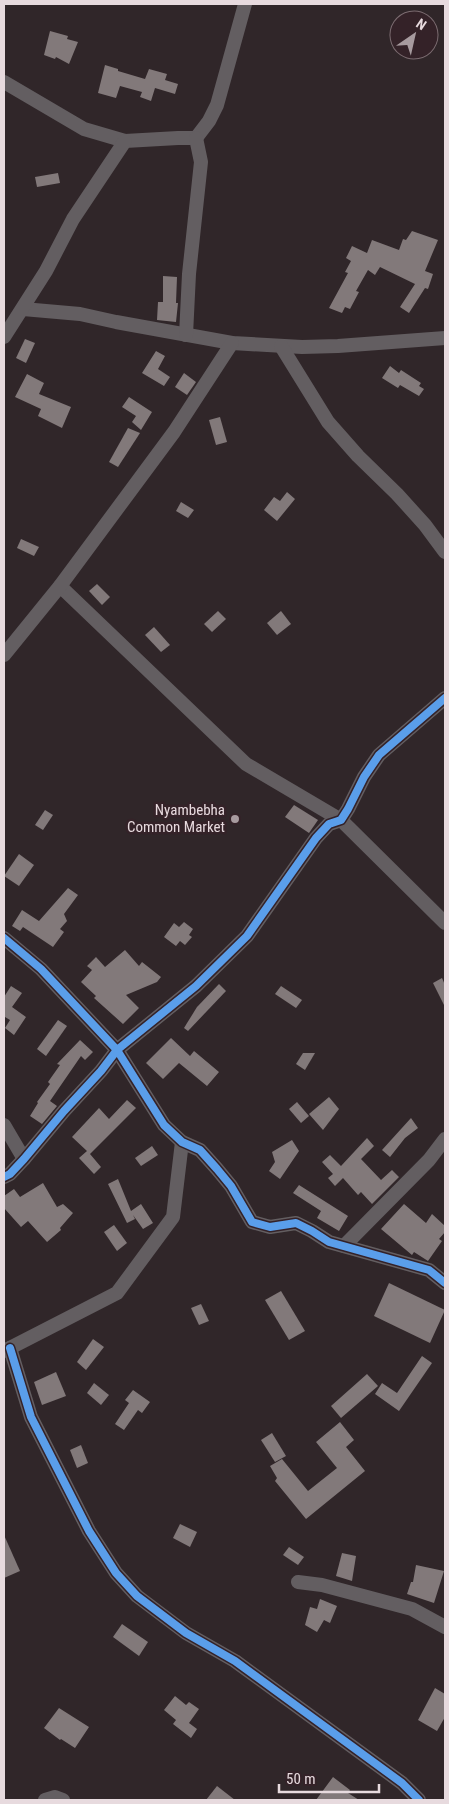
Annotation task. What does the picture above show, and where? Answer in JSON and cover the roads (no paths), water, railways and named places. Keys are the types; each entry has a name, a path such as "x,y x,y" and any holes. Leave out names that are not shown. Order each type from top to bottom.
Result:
{"street":[{"path":"186,335 189,274 201,162 196,138 209,121 217,105 245,4"},
{"path":"4,82 84,130 125,141 196,138"},
{"path":"4,337 56,253 73,219 125,141"},
{"path":"23,309 80,314 232,343 281,346 338,346 445,338"},
{"path":"4,655 60,586 174,432 232,343"},
{"path":"281,346 328,422 358,456 398,494 445,552"},
{"path":"60,586 246,764 341,820 445,924"},
{"path":"4,1178 10,1174 101,1071 117,1050 196,986 247,936 316,838 329,824 341,820 378,755 445,698"},
{"path":"4,938 41,969 117,1050 164,1124 182,1142 200,1150 231,1186 252,1222 270,1227 296,1223 329,1242 429,1270 445,1283"},
{"path":"4,1125 24,1158"},
{"path":"344,1246 429,1160 445,1139"},
{"path":"182,1142 173,1217 118,1293 7,1350 31,1417 89,1531 116,1573 137,1596 186,1632 235,1660 402,1783 419,1800"},
{"path":"298,1582 322,1584 412,1610 445,1627"},
{"path":"45,1800 54,1797 63,1800"}],"place":[{"name":"Nyambebha Common Market","path":"235,819"}]}
